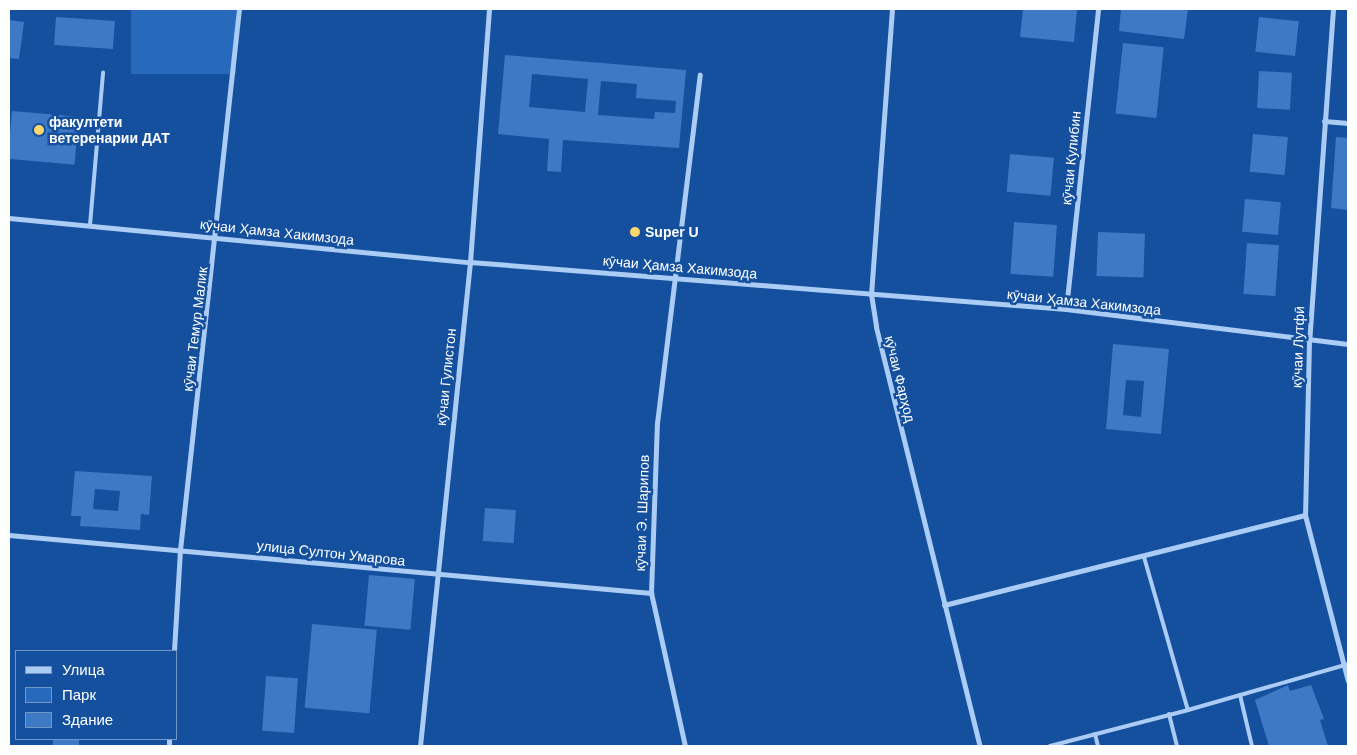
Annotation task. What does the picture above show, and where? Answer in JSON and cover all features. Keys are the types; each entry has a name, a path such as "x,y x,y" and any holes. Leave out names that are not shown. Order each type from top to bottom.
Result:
{"street":[{"name":"кӯчаи Темур Малик","path":"174,650 180,550 217,237 239,9"},
{"name":"кӯчаи Гулистон","path":"420,746 436,575 470,262 489,9"},
{"name":"кӯчаи Фарҳод","path":"892,9 871,294 876,327 980,746"},
{"name":"кӯчаи Кулибин","path":"1066,309 1098,9"},
{"name":"кӯчаи Лутфӣ","path":"1333,9 1309,341 1305,515 1346,664 1348,681"},
{"name":"кӯчаи Э. Шарипов","path":"685,746 651,593 657,423 700,75"},
{"path":"1324,121 1348,123"},
{"name":"кӯчаи Ҳамза Хакимзода","path":"9,218 470,262 1066,309 1309,341 1348,344"},
{"path":"944,605 1144,557 1305,515"},
{"name":"улица Султон Умарова","path":"9,535 651,593"}],"lane":[{"path":"90,225 103,73"},
{"path":"1144,557 1188,710"},
{"path":"1050,746 1188,710 1346,664"},
{"path":"1240,695 1252,746"},
{"path":"1169,714 1177,746"},
{"path":"1094,734 1098,746"}],"green space":[{"path":"131,9 236,9 236,74 131,74"}],"building":[{"path":"1023,9 1077,9 1074,42 1020,37"},
{"path":"1121,9 1188,9 1184,39 1119,31"},
{"path":"56,17 115,21 113,49 54,45"},
{"path":"1259,17 1299,21 1295,56 1255,52"},
{"path":"9,20 24,22 19,59 9,58"},
{"path":"1123,43 1164,47 1156,118 1116,114"},
{"path":"505,55 686,70 679,148 563,140 561,172 547,171 549,139 498,134","holes":["532,74 588,79 585,112 529,107","601,81 637,84 636,98 676,101 675,113 655,112 654,119 598,115"]},
{"path":"1259,71 1292,73 1290,110 1257,108"},
{"path":"12,111 79,117 75,165 9,159"},
{"path":"1253,134 1288,137 1285,175 1250,172"},
{"path":"1336,137 1348,138 1348,210 1331,208"},
{"path":"1010,154 1054,158 1051,196 1007,192"},
{"path":"1245,199 1281,202 1278,235 1242,232"},
{"path":"1014,222 1057,225 1053,277 1010,274"},
{"path":"1098,232 1145,234 1143,278 1096,276"},
{"path":"1247,243 1279,245 1275,296 1243,294"},
{"path":"1113,344 1169,349 1161,434 1106,429","holes":["1126,380 1144,381 1141,417 1123,415"]},
{"path":"75,471 152,476 149,515 141,514 140,530 80,526 81,516 71,516","holes":["95,489 120,491 118,511 93,509"]},
{"path":"485,508 516,510 514,543 483,541"},
{"path":"369,575 415,579 410,630 365,626"},
{"path":"312,624 377,630 369,713 305,708"},
{"path":"266,676 298,678 294,733 262,731"},
{"path":"1288,685 1290,691 1311,685 1324,719 1320,720 1328,746 1269,746 1255,700"},
{"path":"53,740 79,740 79,746 53,746"}],"place":[{"name":"факултети ветеренарии ДАТ","path":"39,130"},
{"name":"Super U","path":"635,232"}]}
